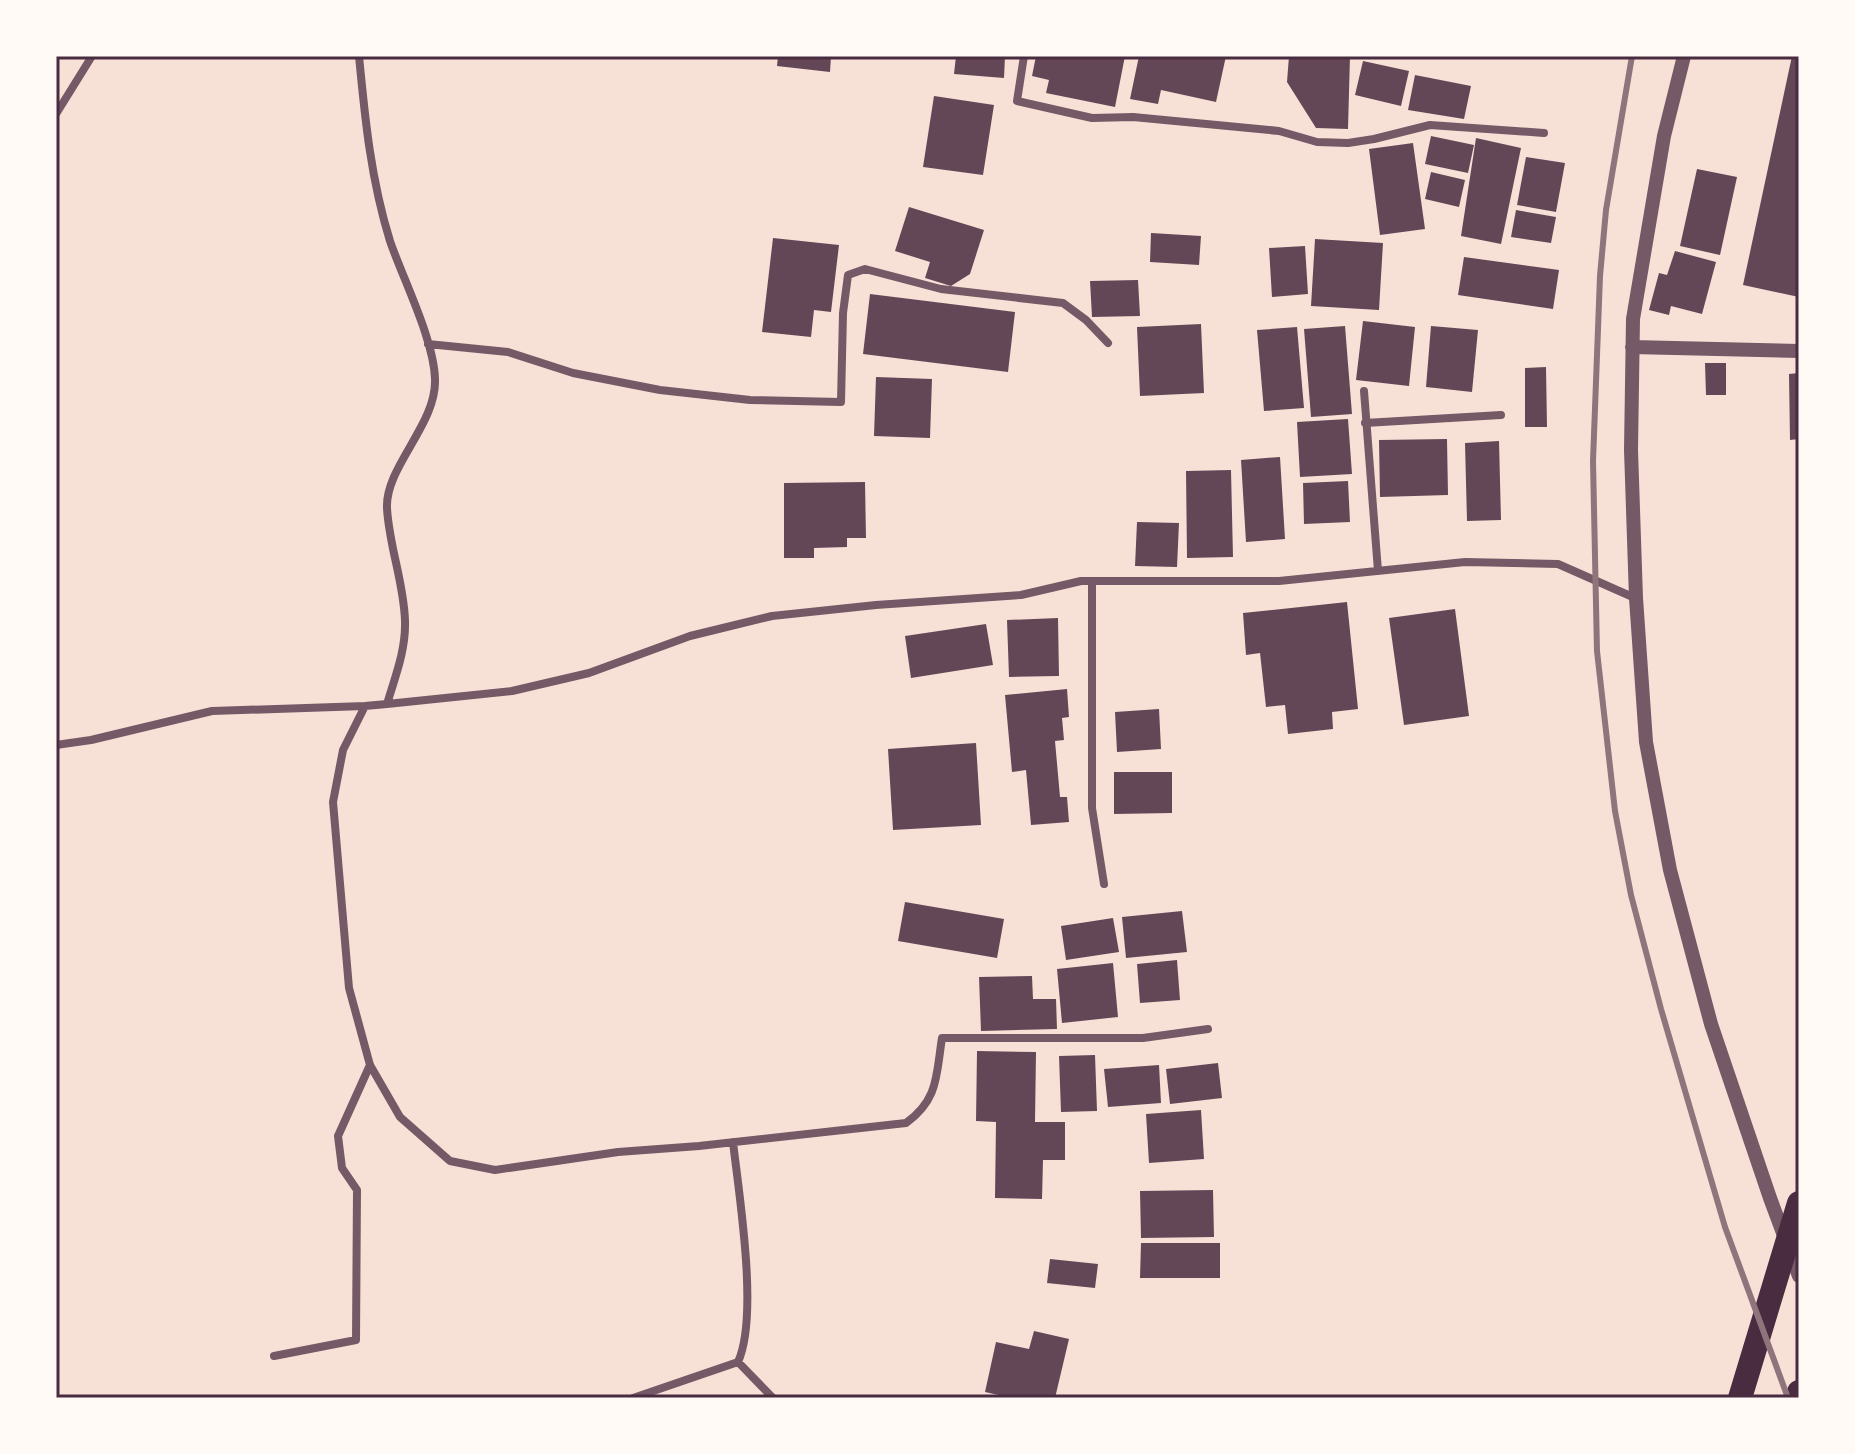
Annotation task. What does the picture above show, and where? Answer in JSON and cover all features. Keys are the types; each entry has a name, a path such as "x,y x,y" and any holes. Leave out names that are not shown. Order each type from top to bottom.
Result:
{"highway":[{"path":"1740,1398 1799,1203"},
{"path":"1797,1398 1799,1392"}],"street":[{"path":"56,114 92,56"},
{"path":"359,56 366,139 374,179 390,238 428,344 435,379 430,409 393,480 387,505 405,620 403,650 387,704"},
{"path":"1024,56 1017,101 1092,118 1133,117 1279,131 1317,142 1348,143 1430,125 1544,133"},
{"path":"1684,56 1664,136 1640,262 1633,319 1631,450 1636,598 1646,742 1670,870 1711,1024 1799,1276"},
{"path":"428,344 508,352 573,373 660,390 750,400 841,402 843,313 848,275 865,269 941,289 1063,303 1086,320 1108,343"},
{"path":"1632,347 1799,351"},
{"path":"1364,391 1378,571"},
{"path":"1365,423 1501,415"},
{"path":"56,745 91,740 212,711 365,706 512,691 589,673 690,636 772,616 1021,595 1081,581 1279,581 1465,562 1558,564 1636,598"},
{"path":"1092,581 1092,808 1104,884"},
{"path":"365,706 343,750 333,802 349,988 370,1065 400,1117 450,1161 495,1170 618,1152 906,1123 924,1110 933,1091 942,1038 1143,1038 1208,1029"},
{"path":"274,1356 356,1340 357,1190 342,1168 338,1136 370,1065"},
{"path":"633,1398 738,1362 745,1346 746,1260 733,1142"},
{"path":"738,1362 773,1398"}],"building":[{"path":"778,56 831,56 830,72 777,66"},
{"path":"956,56 1005,56 1004,78 954,74"},
{"path":"1036,56 1125,56 1115,107 1046,93 1049,80 1032,76"},
{"path":"1139,56 1226,56 1216,102 1161,90 1158,104 1130,99"},
{"path":"1289,56 1350,56 1348,129 1316,128 1287,82"},
{"path":"1792,56 1799,56 1799,297 1743,285"},
{"path":"1363,61 1409,71 1401,106 1355,95"},
{"path":"1415,75 1471,86 1464,119 1408,110"},
{"path":"934,96 994,105 983,175 923,167"},
{"path":"1431,136 1474,145 1468,173 1425,164"},
{"path":"1476,138 1521,148 1501,244 1461,236"},
{"path":"1413,143 1425,229 1380,235 1369,149"},
{"path":"1526,157 1565,163 1556,212 1517,205"},
{"path":"1697,169 1737,177 1720,255 1680,246"},
{"path":"1431,172 1465,180 1459,207 1425,199"},
{"path":"909,207 984,230 970,274 951,286 925,278 930,262 895,251"},
{"path":"1516,210 1556,217 1551,243 1511,237"},
{"path":"1151,233 1201,236 1199,265 1150,262"},
{"path":"773,238 839,245 831,312 814,310 811,337 762,332"},
{"path":"1315,239 1383,243 1379,310 1311,306"},
{"path":"1305,246 1308,294 1272,297 1269,248"},
{"path":"1675,251 1716,262 1702,314 1671,306 1669,315 1649,310 1659,273 1667,275"},
{"path":"1464,257 1559,270 1553,309 1458,295"},
{"path":"1138,280 1140,316 1092,317 1090,281"},
{"path":"870,294 1015,312 1008,372 863,354"},
{"path":"1363,321 1415,327 1409,386 1356,380"},
{"path":"1201,324 1204,393 1140,396 1137,327"},
{"path":"1345,326 1352,414 1311,417 1304,329"},
{"path":"1431,326 1478,330 1472,392 1426,387"},
{"path":"1297,327 1304,408 1264,411 1257,330"},
{"path":"1705,363 1726,363 1726,395 1706,395"},
{"path":"1546,367 1547,427 1525,427 1525,368"},
{"path":"1799,373 1799,439 1790,440 1789,374"},
{"path":"876,377 932,379 930,438 874,436"},
{"path":"1348,419 1352,474 1300,477 1297,422"},
{"path":"1447,439 1448,495 1380,497 1379,440"},
{"path":"1499,441 1501,520 1467,521 1465,443"},
{"path":"1280,457 1285,539 1246,542 1241,460"},
{"path":"1231,470 1233,557 1187,558 1186,471"},
{"path":"1348,481 1350,522 1304,524 1303,483"},
{"path":"865,482 866,538 847,538 847,547 814,548 814,558 784,558 784,483"},
{"path":"1137,522 1179,523 1177,567 1135,566"},
{"path":"1347,602 1358,709 1332,712 1333,729 1288,734 1285,705 1266,707 1260,653 1246,655 1243,613"},
{"path":"1455,609 1469,716 1404,725 1389,618"},
{"path":"1058,618 1059,676 1009,677 1007,620"},
{"path":"986,624 993,665 911,678 905,636"},
{"path":"1067,689 1069,717 1062,718 1064,740 1055,741 1060,797 1067,797 1069,822 1031,825 1026,770 1012,772 1005,695"},
{"path":"1159,709 1161,749 1117,752 1115,712"},
{"path":"976,743 981,825 893,830 888,749"},
{"path":"1114,772 1172,772 1172,813 1114,814"},
{"path":"905,902 1004,919 997,958 898,941"},
{"path":"1182,911 1187,952 1126,958 1122,917"},
{"path":"1113,918 1119,952 1066,960 1061,926"},
{"path":"1177,960 1180,1000 1140,1003 1137,964"},
{"path":"1113,963 1118,1017 1062,1023 1057,969"},
{"path":"1032,976 1033,999 1056,999 1057,1029 981,1031 979,977"},
{"path":"977,1051 1036,1052 1035,1122 1065,1122 1065,1160 1043,1160 1042,1199 995,1198 996,1122 976,1121"},
{"path":"1095,1055 1097,1111 1061,1112 1059,1056"},
{"path":"1218,1063 1222,1098 1170,1104 1166,1069"},
{"path":"1159,1065 1161,1103 1108,1107 1104,1069"},
{"path":"1201,1110 1204,1159 1149,1163 1146,1114"},
{"path":"1213,1190 1214,1237 1141,1238 1140,1191"},
{"path":"1141,1243 1220,1243 1220,1278 1140,1278"},
{"path":"1050,1259 1098,1264 1095,1288 1047,1283"},
{"path":"1034,1331 1069,1339 1055,1398 1012,1398 985,1392 996,1342 1029,1349"}],"railway":[{"path":"1632,56 1606,210 1600,276 1593,461 1597,651 1615,811 1631,895 1661,1009 1725,1227 1788,1398"}]}
